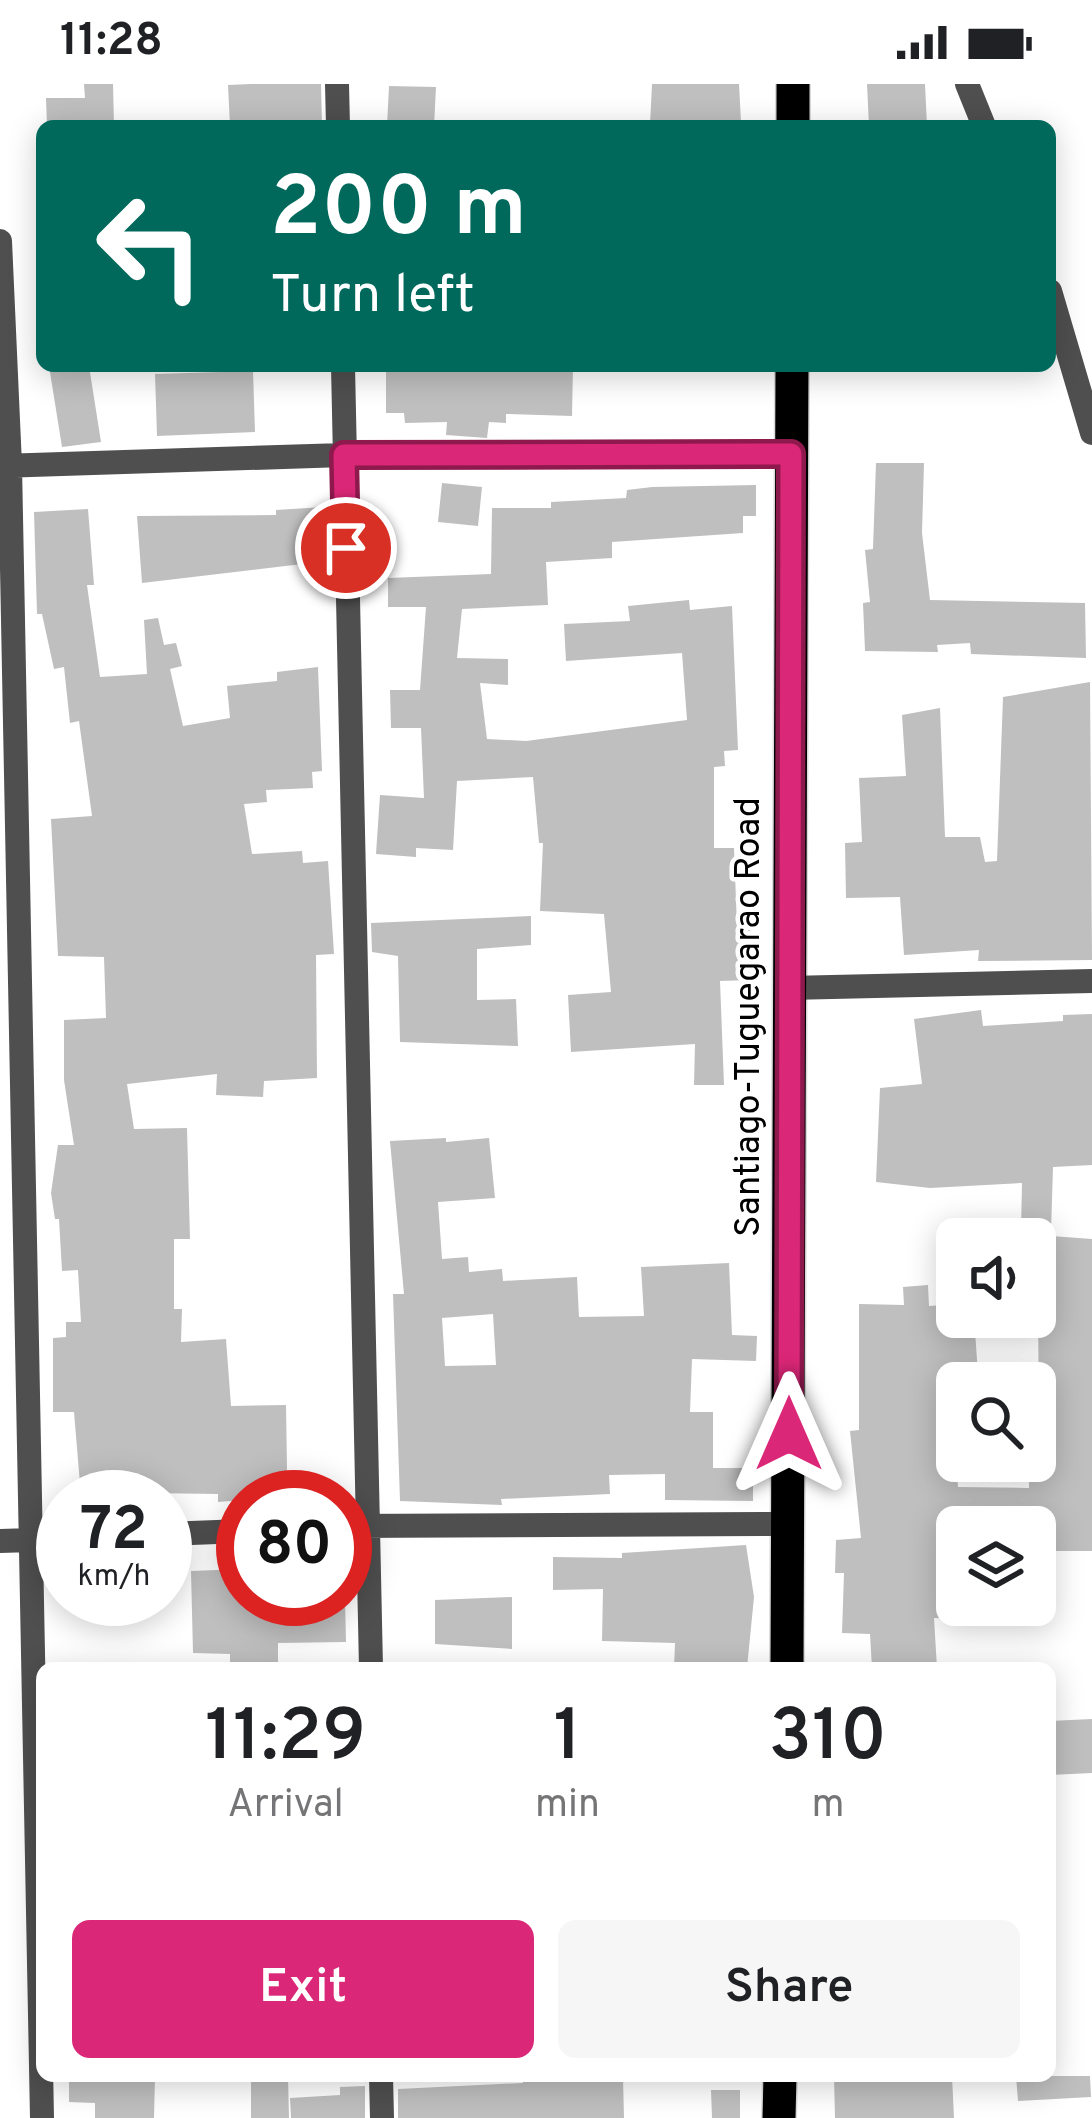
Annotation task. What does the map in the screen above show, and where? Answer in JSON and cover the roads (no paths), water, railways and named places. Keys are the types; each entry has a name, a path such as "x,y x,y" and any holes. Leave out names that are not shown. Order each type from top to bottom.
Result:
{"highway":[{"path":"793,84 793,120"},
{"name":"Santiago-Tuguegarao Road","path":"787,1662 792,372"},
{"path":"779,2118 780,2082"}],"street":[{"path":"337,84 338,120"},
{"path":"967,84 982,120"},
{"path":"0,241 36,1757"},
{"path":"1056,311 1092,433"},
{"path":"343,372 356,1470"},
{"path":"5,465 344,455 791,454"},
{"path":"788,988 1092,981"},
{"path":"372,1525 789,1523"},
{"path":"0,1541 36,1540"},
{"path":"367,1626 370,1662"},
{"path":"41,2082 41,2118"},
{"path":"381,2082 382,2118"}]}
